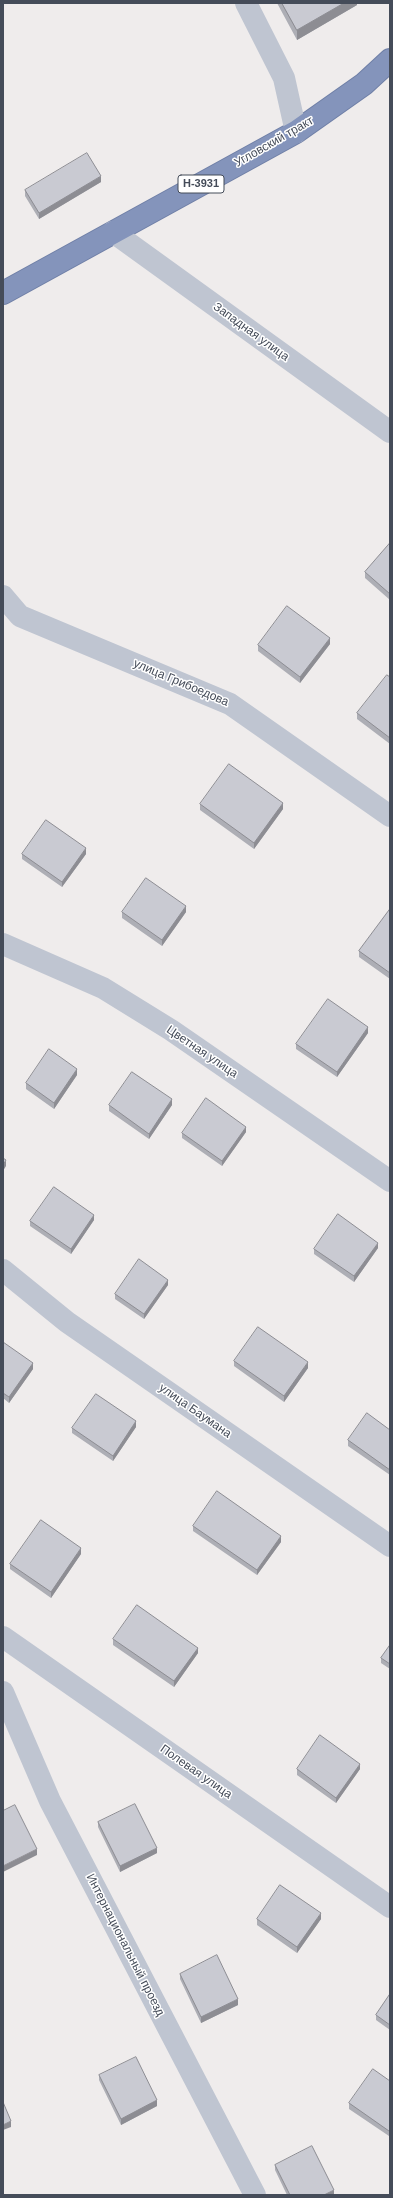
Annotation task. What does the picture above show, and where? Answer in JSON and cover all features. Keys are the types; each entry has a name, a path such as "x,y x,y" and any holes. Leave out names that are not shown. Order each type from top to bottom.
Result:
{"highway":[{"name":"Угловский тракт","path":"3,293 296,132 364,84 390,60"}],"street":[{"path":"246,3 284,78 296,132"},
{"name":"Западная улица","path":"113,232 390,432"},
{"name":"улица Грибоедова","path":"3,596 20,616 230,704 390,816"},
{"name":"Цветная улица","path":"3,944 109,992 171,1030 390,1181"},
{"name":"улица Баумана","path":"3,1270 67,1322 390,1546"},
{"name":"Полевая улица","path":"3,1637 390,1907"},
{"name":"Интернациональный проезд","path":"3,1692 50,1801 255,2195"}],"building":[{"path":"282,3 344,3 297,30"},
{"path":"87,153 101,176 39,213 25,190"},
{"path":"390,543 390,594 365,572"},
{"path":"287,606 330,638 300,677 258,645"},
{"path":"387,675 390,677 390,738 357,713"},
{"path":"229,764 283,803 254,843 200,804"},
{"path":"46,820 86,848 62,882 22,854"},
{"path":"146,878 186,906 162,940 122,912"},
{"path":"390,909 390,973 359,951"},
{"path":"328,999 368,1027 337,1072 296,1044"},
{"path":"49,1049 77,1069 54,1103 26,1083"},
{"path":"132,1072 172,1099 149,1134 109,1105"},
{"path":"206,1098 246,1127 222,1161 182,1133"},
{"path":"3,1158 6,1160 3,1165"},
{"path":"54,1187 94,1215 71,1249 30,1221"},
{"path":"338,1214 378,1243 354,1276 314,1249"},
{"path":"139,1259 168,1280 144,1314 115,1294"},
{"path":"258,1327 308,1362 284,1396 234,1361"},
{"path":"3,1342 33,1363 9,1397 3,1393"},
{"path":"96,1394 136,1421 113,1456 72,1428"},
{"path":"367,1413 390,1430 390,1470 348,1440"},
{"path":"217,1491 281,1536 257,1570 193,1526"},
{"path":"41,1520 81,1548 51,1592 10,1564"},
{"path":"137,1605 198,1648 174,1681 113,1639"},
{"path":"390,1645 390,1664 381,1658"},
{"path":"320,1735 360,1764 336,1798 297,1769"},
{"path":"135,1804 157,1848 120,1866 98,1822"},
{"path":"15,1805 37,1849 3,1866 3,1811"},
{"path":"280,1885 321,1913 297,1947 257,1919"},
{"path":"217,1955 238,1999 201,2017 180,1974"},
{"path":"390,1994 390,2025 376,2015"},
{"path":"136,2057 157,2100 121,2119 99,2075"},
{"path":"373,2069 390,2081 389,2131 349,2103"},
{"path":"3,2102 11,2121 3,2125"},
{"path":"312,2146 334,2190 324,2195 290,2195 275,2165"}]}
